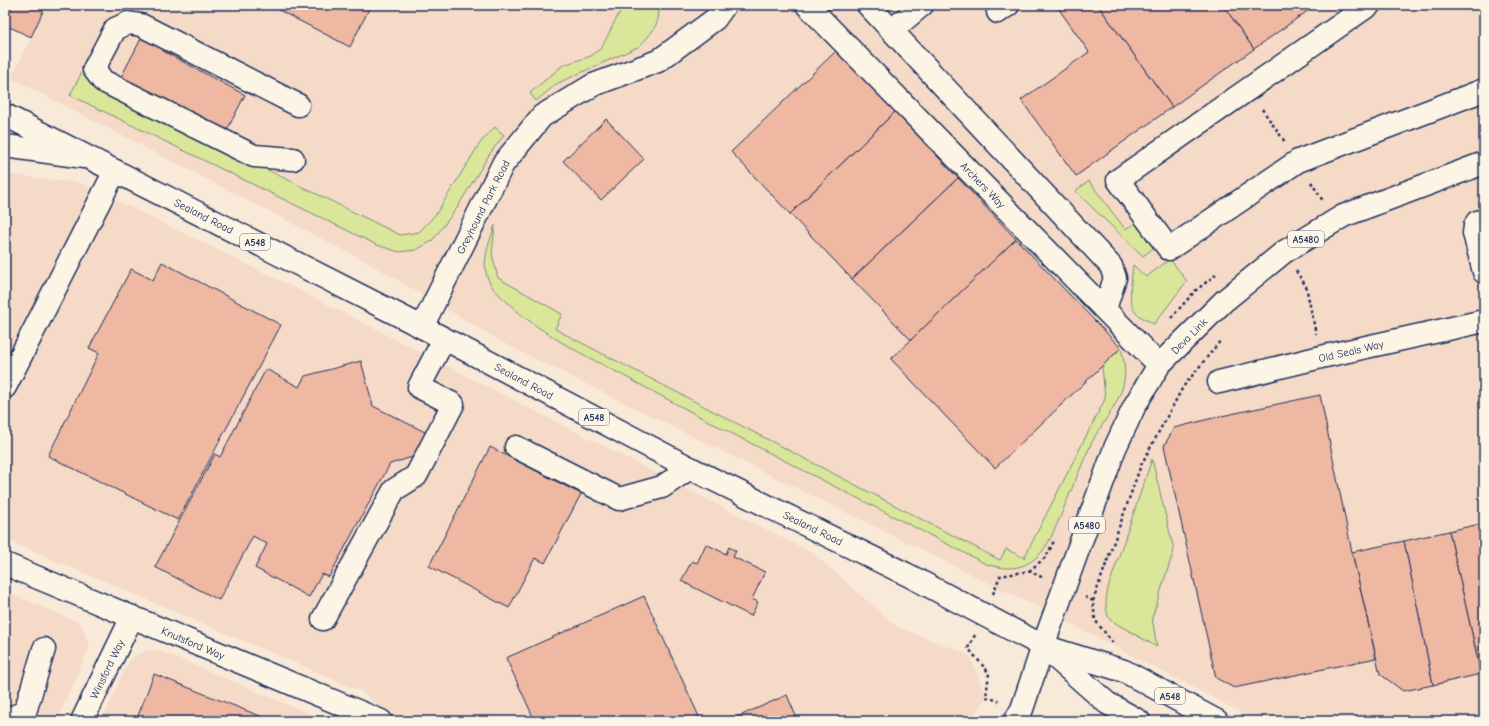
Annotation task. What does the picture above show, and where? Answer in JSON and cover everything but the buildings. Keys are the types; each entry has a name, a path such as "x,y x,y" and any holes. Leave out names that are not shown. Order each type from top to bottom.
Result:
{"main road":[{"name":"Archers Way","path":"807,5 1159,365"},
{"path":"868,5 1111,266 1115,278 1105,309"},
{"path":"892,30 922,5"},
{"path":"1369,5 1118,180 1169,249 1298,161 1484,90"},
{"name":"Greyhound Park Road","path":"422,327 503,164 542,116 593,85 658,61 714,10"},
{"path":"293,159 254,156 103,81 94,69 114,29 128,23 141,25 298,105"},
{"name":"Sealand Road","path":"5,115 422,327 690,468 906,574 1043,646 1124,671 1216,721"},
{"path":"5,146 88,157"},
{"name":"Deva Link","path":"1018,715 1115,448 1135,405 1159,365 1224,301 1284,252 1343,216 1484,163"},
{"path":"5,387 115,171"},
{"path":"1484,220 1477,222 1474,232 1484,272"},
{"name":"Old Seals Way","path":"1219,382 1321,357 1484,322"},
{"path":"323,619 394,490 416,476 453,404 419,387 444,339"},
{"path":"516,447 619,499 662,487 690,468"},
{"name":"Knutsford Way","path":"5,564 381,721"},
{"name":"Winsford Way","path":"82,721 132,617"},
{"name":"Sealand Road","path":"1043,646 1068,670 1107,703 1139,721"},
{"path":"5,720 25,712 44,649"}],"path":[{"path":"1284,252 1306,286 1321,357"},
{"path":"985,616 968,648 989,673 986,697 1018,715 1054,721"}],"shaded area":[{"path":"46,5 1484,5 1484,721 1257,721 1048,612 509,346 369,263 11,78"},
{"path":"5,174 81,183 299,290 814,554 896,626 970,655 986,697 970,721 397,721 361,691 5,539"},
{"path":"5,591 80,623 90,646 57,721 5,721"},
{"path":"148,650 158,650 327,721 102,721 126,666 135,656"}],"green space":[{"path":"623,5 658,5 659,12 657,23 651,34 638,47 558,83 536,101 530,93 563,65 591,56 602,47"},
{"path":"82,72 268,170 400,235 419,232 436,214 480,143 495,127 504,135 489,155 457,208 432,241 416,250 399,252 377,245 70,95"},
{"path":"1089,181 1125,229 1141,220 1159,244 1143,256 1075,191"},
{"path":"495,225 492,254 498,278 562,314 555,329 1000,560 1006,549 1024,558 1105,399 1102,366 1121,348 1125,370 1123,386 1115,405 1092,442 1054,531 1043,551 1033,560 1014,568 993,566 986,564 725,430 587,357 553,337 521,315 493,288 488,280 485,265 487,249"},
{"path":"1170,259 1187,281 1154,324 1137,314 1134,310 1130,291 1133,265 1146,277"},
{"path":"1152,459 1174,550 1152,618 1157,647 1110,620 1106,604 1108,588"}]}
